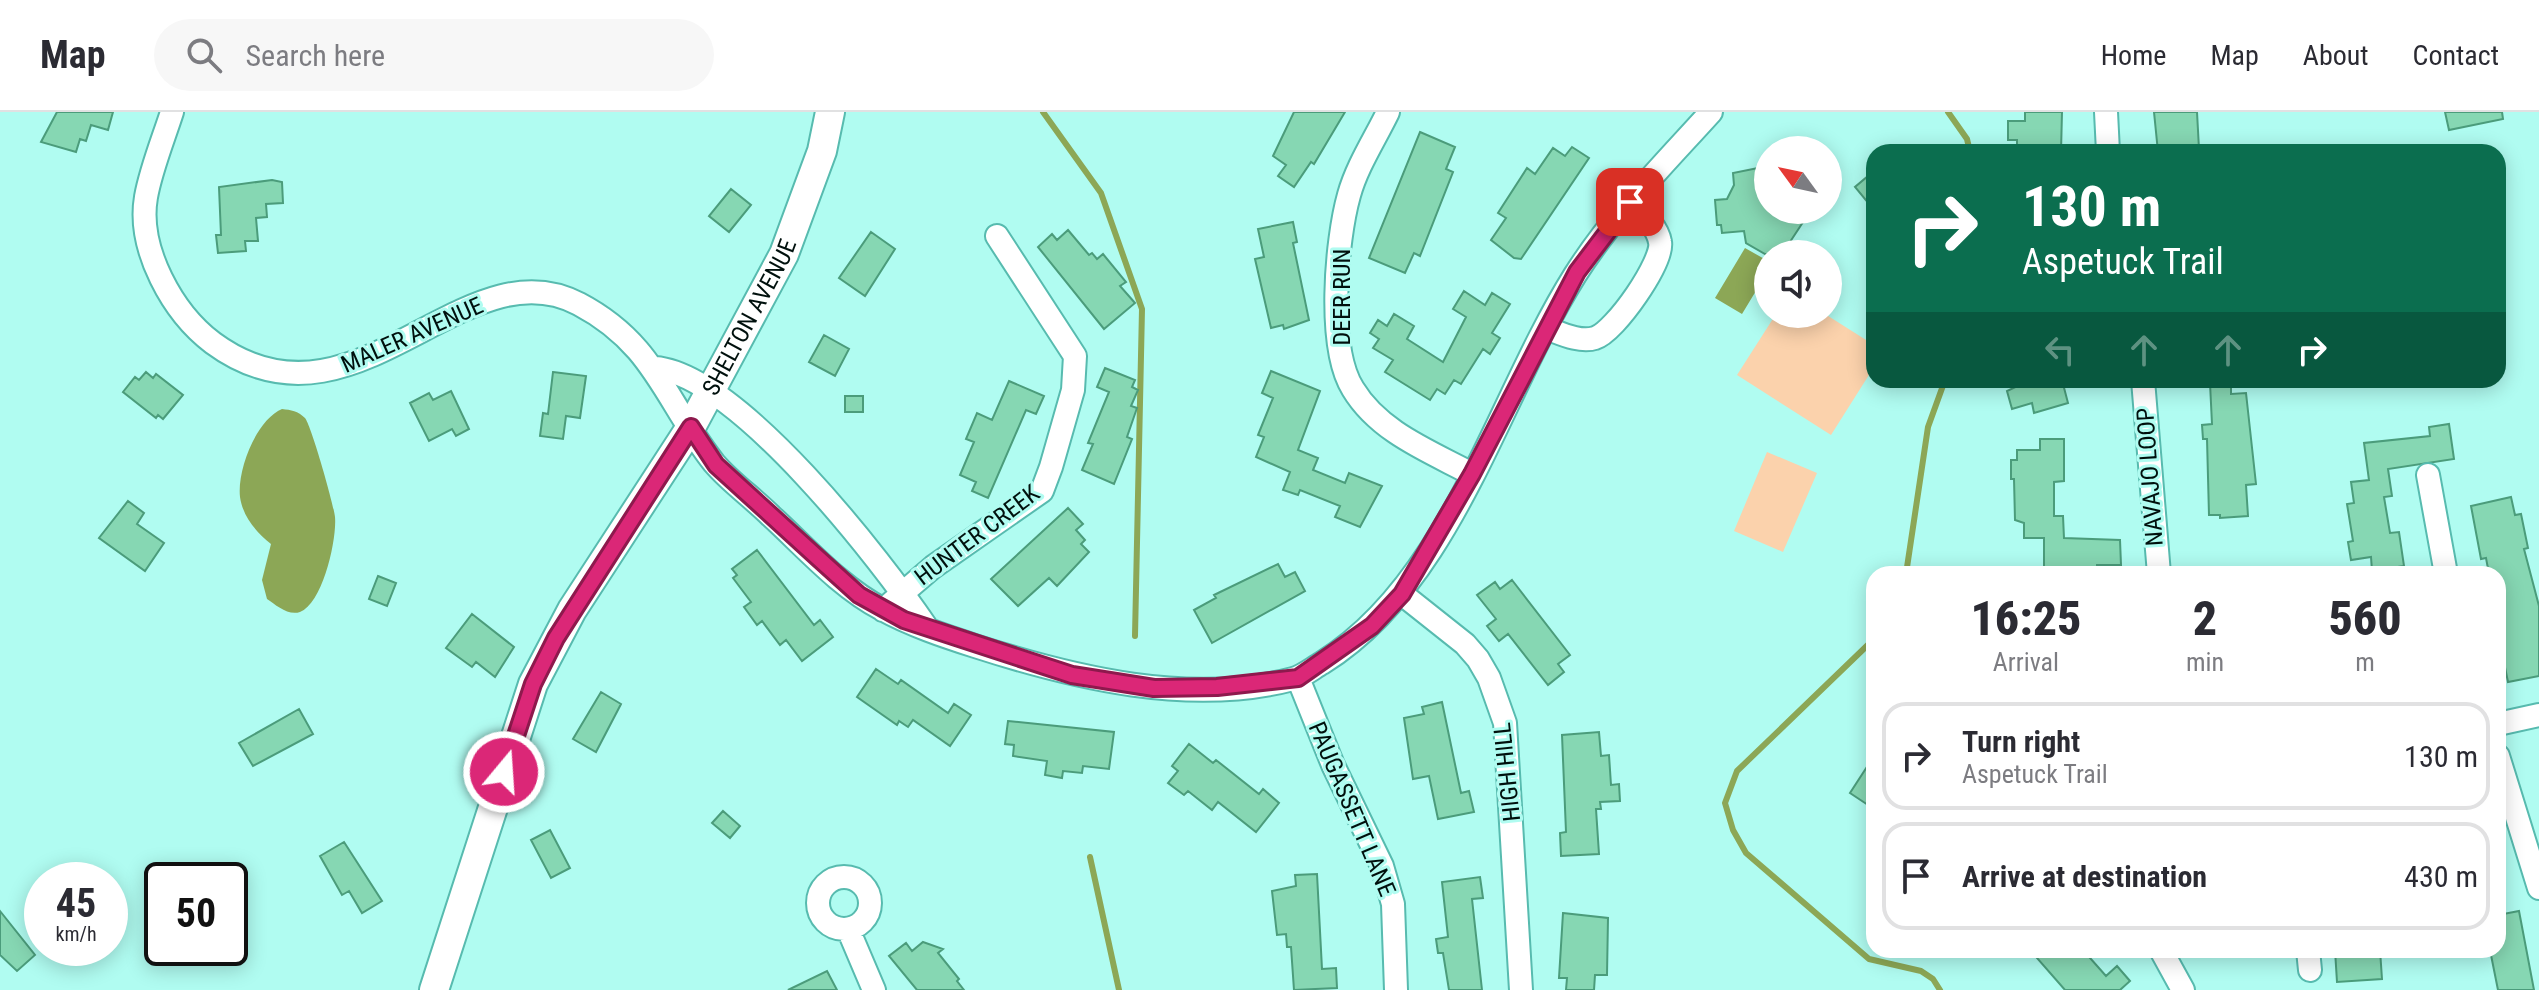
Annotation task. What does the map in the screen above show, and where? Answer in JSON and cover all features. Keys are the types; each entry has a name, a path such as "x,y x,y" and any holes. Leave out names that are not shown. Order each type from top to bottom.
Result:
{"main road":[{"name":"SHELTON AVENUE","path":"434,990 533,684 572,610 691,427 784,254 822,151 830,112"}],"street":[{"name":"MALER AVENUE","path":"172,112 146,197 144,225 156,267 178,307 212,343 249,363 280,372 321,373 373,357 479,302 527,293 571,299 602,317 637,345 716,465 859,595 883,610 927,628 1072,675 1154,688 1217,687 1298,678"},
{"name":"DEER RUN","path":"1388,112 1349,193 1342,227 1339,331 1345,371 1352,388 1383,423 1472,474"},
{"path":"1298,678 1372,626 1402,594 1472,474 1577,272 1630,202 1711,112"},
{"path":"2106,112 2108,144"},
{"path":"1546,328 1577,338 1595,339 1619,319 1659,258 1660,243 1648,219 1630,202"},
{"name":"HUNTER CREEK","path":"883,610 901,592 1042,491 1073,390 1075,356 997,236"},
{"name":"MALER AVENUE","path":"655,368 674,372 709,392 813,482 927,628"},
{"name":"NAVAJO LOOP","path":"2144,388 2158,566"},
{"path":"2428,475 2445,566"},
{"name":"HIGH HILL","path":"1402,594 1465,644 1478,659 1489,678 1505,723 1521,990"},
{"name":"PAUGASSETT LANE","path":"1298,678 1333,765 1382,866 1393,904 1396,990"},
{"path":"2506,722 2539,715"},
{"path":"2506,782 2539,888"},
{"path":"848,929 874,990"},
{"path":"2165,958 2183,990"}],"shaded area":[{"path":"1745,248 1754,253 1754,294 1742,314 1715,298"},
{"path":"1842,325 1866,340 1866,380 1831,435 1737,375 1767,328 1842,328"},
{"path":"282,409 300,414 308,424 335,517 334,540 322,584 308,606 296,613 282,609 267,599 262,580 271,544 251,524 240,497 242,473 250,447 264,424"},
{"path":"1767,452 1817,473 1783,552 1734,531"}],"building":[{"path":"57,112 113,112 108,130 91,125 86,141 80,139 76,152 41,142"},
{"path":"1294,112 1345,112 1314,164 1311,162 1294,187 1278,176 1286,165 1273,156"},
{"path":"2025,112 2062,112 2061,144 2017,144 2017,140 2008,140 2008,121 2025,121"},
{"path":"2154,112 2197,112 2199,144 2157,144"},
{"path":"2445,112 2502,112 2503,119 2449,130"},
{"path":"1420,132 1455,147 1446,169 1453,172 1420,256 1414,253 1405,273 1369,258"},
{"path":"1572,147 1589,158 1521,259 1514,258 1491,240 1506,218 1498,213 1527,168 1535,174 1553,148 1565,156"},
{"path":"1754,169 1754,224 1802,224 1791,240 1754,240 1754,248 1746,243 1744,231 1722,233 1721,225 1717,225 1715,200 1727,199 1734,185 1733,173"},
{"path":"1866,178 1866,200 1855,187"},
{"path":"272,180 282,182 283,203 266,204 267,217 256,218 258,241 245,241 246,251 218,253 216,235 221,235 219,187"},
{"path":"731,189 751,205 729,232 709,216"},
{"path":"1293,222 1297,242 1293,243 1309,320 1284,329 1283,325 1271,328 1255,259 1264,257 1258,229"},
{"path":"1068,230 1089,255 1092,253 1097,259 1103,254 1126,282 1120,286 1135,303 1104,329 1038,247 1052,234 1057,240"},
{"path":"871,232 895,249 865,296 839,278"},
{"path":"1464,291 1485,305 1492,293 1510,304 1492,333 1500,338 1490,354 1483,349 1461,384 1454,380 1445,394 1437,389 1430,400 1385,372 1393,360 1373,348 1379,339 1370,333 1378,320 1387,326 1394,314 1414,326 1407,339 1443,362 1466,317 1453,309"},
{"path":"824,335 849,349 835,376 809,362"},
{"path":"1105,368 1135,380 1132,387 1138,390 1131,406 1137,408 1127,437 1132,439 1114,484 1082,470 1093,444 1088,443 1109,392 1097,387"},
{"path":"1271,371 1320,391 1298,450 1318,458 1313,470 1345,483 1349,473 1382,486 1360,527 1335,517 1340,506 1300,490 1298,495 1283,490 1290,472 1256,457 1264,437 1258,435 1273,398 1262,393"},
{"path":"146,372 153,378 156,374 183,395 163,419 158,415 156,418 123,392 135,377 139,380"},
{"path":"553,372 586,376 580,418 566,416 563,439 540,436 543,413 548,414"},
{"path":"1009,381 1044,396 1036,414 1026,410 988,498 972,491 976,482 960,475 974,442 966,439 977,413 992,420"},
{"path":"2013,388 2064,388 2068,403 2034,413 2032,403 2012,409 2007,391"},
{"path":"2210,388 2231,388 2231,394 2246,393 2256,484 2246,485 2248,516 2220,518 2220,515 2209,515 2207,439 2203,439 2202,425 2212,424"},
{"path":"451,391 469,429 456,436 452,429 429,441 410,403 429,393 433,400"},
{"path":"845,396 863,396 863,412 845,412"},
{"path":"2449,424 2454,459 2388,469 2392,496 2384,497 2390,533 2399,532 2404,566 2372,566 2371,557 2351,560 2348,542 2353,541 2347,504 2354,503 2351,482 2369,480 2364,443 2430,436 2429,427"},
{"path":"2040,439 2064,439 2064,481 2054,482 2054,516 2063,516 2064,538 2120,540 2121,565 2044,566 2044,538 2024,538 2024,523 2015,520 2011,460 2017,460 2017,450 2040,450"},
{"path":"2511,497 2515,515 2521,514 2528,548 2524,549 2539,606 2539,676 2508,682 2506,566 2488,566 2486,558 2481,559 2471,506"},
{"path":"128,501 144,513 137,524 164,543 145,571 99,538"},
{"path":"1068,508 1083,524 1076,530 1085,540 1081,544 1089,552 1057,586 1049,578 1018,606 991,579"},
{"path":"757,550 814,625 820,620 833,637 802,661 786,640 780,645 762,621 757,625 744,607 751,602 733,578 737,575 732,569"},
{"path":"1278,564 1285,577 1295,572 1305,591 1212,643 1194,610 1216,598 1214,595"},
{"path":"378,576 396,583 387,606 369,599"},
{"path":"1512,580 1570,655 1558,664 1564,672 1548,685 1508,634 1499,641 1487,626 1496,619 1477,595 1495,582 1500,589"},
{"path":"472,614 514,647 495,677 476,662 472,667 446,648"},
{"path":"876,669 898,684 901,680 948,713 954,704 971,715 950,746 913,720 908,727 899,721 897,725 857,697"},
{"path":"601,692 621,704 596,752 573,739"},
{"path":"1442,702 1461,793 1469,791 1474,812 1438,819 1429,776 1413,779 1404,718 1424,714 1422,707"},
{"path":"299,709 313,734 253,766 239,743"},
{"path":"1008,721 1114,732 1109,769 1083,766 1082,773 1063,771 1062,778 1045,775 1047,761 1013,756 1014,745 1005,744"},
{"path":"1599,732 1601,756 1609,755 1611,785 1619,784 1620,801 1600,802 1601,809 1596,809 1599,854 1561,856 1560,833 1566,832 1562,735"},
{"path":"1189,744 1213,763 1216,760 1259,794 1263,789 1279,803 1256,832 1218,802 1212,810 1188,791 1184,795 1168,783 1178,771 1172,766"},
{"path":"1866,768 1866,804 1850,793"},
{"path":"723,811 740,826 730,838 712,823"},
{"path":"550,830 570,868 551,878 531,840"},
{"path":"344,842 382,901 362,913 349,891 342,895 320,856"},
{"path":"1317,874 1322,969 1336,968 1337,988 1294,990 1291,947 1287,947 1286,934 1277,935 1272,891 1296,886 1295,875"},
{"path":"1480,877 1483,898 1472,899 1482,990 1449,990 1443,953 1438,953 1436,939 1448,937 1442,882"},
{"path":"0,911 24,941 24,965 17,971 0,955"},
{"path":"2519,911 2534,990 2498,990 2492,958 2506,958 2506,913"},
{"path":"1563,913 1608,918 1607,975 1595,975 1594,990 1566,990 1567,978 1559,978"},
{"path":"923,942 943,949 938,953 964,990 917,990 889,956 906,943 912,951"},
{"path":"2037,958 2090,958 2106,976 2117,966 2130,981 2120,990 2065,990"},
{"path":"2336,958 2381,958 2382,979 2337,982"},
{"path":"827,971 837,990 788,990"}],"waterway":[{"path":"1043,112 1101,193 1142,309 1135,636"},
{"path":"1948,112 1968,144"},
{"path":"1907,566 1928,427 1942,388"},
{"path":"1866,647 1737,771 1725,803 1733,830 1746,853 1866,956"},
{"path":"1090,857 1119,990"},
{"path":"1868,958 1921,971 1933,979 1940,990"}],"route":[{"path":"504,772 533,684 556,638 691,427 716,465 818,558 859,595 904,620 957,640 1072,675 1154,688 1217,687 1298,678 1337,654 1372,626 1402,594 1472,474 1577,272 1630,202"}]}
